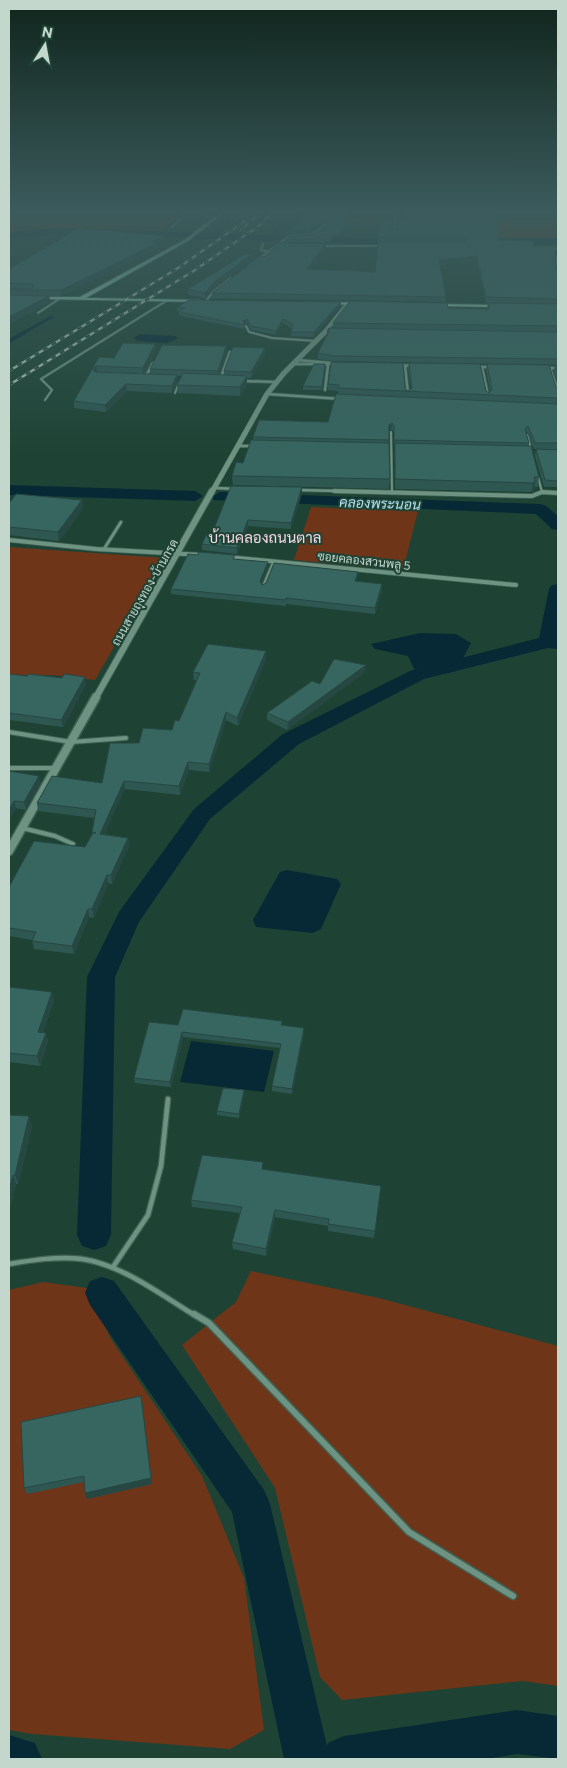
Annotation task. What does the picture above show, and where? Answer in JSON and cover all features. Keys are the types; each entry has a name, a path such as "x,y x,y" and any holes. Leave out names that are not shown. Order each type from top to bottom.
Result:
{"main road":[{"path":"79,299 91,293"},
{"path":"33,298 214,301"},
{"path":"317,303 366,304"},
{"path":"424,305 510,306"}],"street":[{"path":"206,301 213,293"},
{"name":"ถนนสายถุงทอง-บ้านกรด","path":"9,850 180,552 267,394 295,362 318,341 346,304"},
{"path":"326,331 336,331"},
{"path":"220,380 230,352"},
{"path":"145,378 156,358"},
{"path":"295,362 334,364"},
{"path":"295,362 319,366 343,364"},
{"path":"324,390 328,365"},
{"path":"387,365 424,366"},
{"path":"405,366 408,394"},
{"path":"472,367 501,367"},
{"path":"482,367 488,396"},
{"path":"540,368 558,368"},
{"path":"550,368 558,392"},
{"path":"135,377 154,378"},
{"path":"172,378 182,379"},
{"path":"210,380 228,381"},
{"path":"236,381 276,382"},
{"path":"267,394 345,399"},
{"path":"239,446 258,446"},
{"path":"381,449 400,449"},
{"path":"522,452 531,452"},
{"path":"216,488 239,489"},
{"path":"294,490 532,496 542,492 558,492"},
{"path":"9,540 104,549 208,555"},
{"name":"ซอยคลองสวนพลู 5","path":"227,557 516,585"}],"lane":[{"path":"38,313 59,299"},
{"path":"45,400 52,388 41,379 166,300"},
{"path":"246,326 249,332 262,336 318,341"},
{"path":"175,393 182,379"},
{"path":"391,432 392,492"},
{"path":"527,435 531,452"},
{"path":"538,476 542,492"},
{"path":"104,549 121,522"},
{"path":"263,588 274,561"},
{"path":"9,732 71,742 126,738"},
{"path":"9,768 56,768"},
{"path":"22,828 55,836 73,844"},
{"path":"113,1267 148,1215 161,1166 168,1099"},
{"path":"9,1264 42,1259 82,1259 113,1267 209,1323 409,1532 513,1596"}],"shaded area":[{"path":"311,507 418,511 403,570 294,560"},
{"path":"9,547 165,558 95,680 52,675 9,675"},
{"path":"251,1271 379,1298 558,1346 558,1686 523,1681 342,1700 320,1677 275,1488 182,1345 236,1302"},
{"path":"43,1282 87,1288 111,1339 202,1476 244,1578 264,1730 230,1749 32,1734 9,1730 9,1290"}],"water":[{"path":"140,334 175,336 178,338 167,343 137,341 134,338"},
{"path":"420,633 456,634 471,643 456,671 427,677 416,673 408,656 375,649 371,644"},
{"path":"287,870 337,879 341,884 321,929 313,933 256,927 253,920 280,872"},
{"path":"191,1041 274,1051 264,1092 180,1082"}],"building":[{"path":"212,293 445,293 446,297"},
{"path":"485,293 558,293 558,299 486,297"},
{"path":"9,295 49,296 9,317"},
{"path":"189,300 341,302 314,332 291,332 293,324 283,319 276,331 251,326 247,319 243,321 244,325 178,311 185,308 177,307"},
{"path":"350,301 447,303 448,308 489,309 488,303 558,304 558,326 333,323"},
{"path":"329,328 558,332 558,359 334,356 318,353"},
{"path":"123,343 155,344 143,368 96,366 93,370 96,372 177,375 172,386 126,384 105,405 74,401 99,357 114,358"},
{"path":"162,345 226,346 218,371 150,369"},
{"path":"233,347 265,348 251,372 224,371"},
{"path":"331,362 403,363 405,388 408,391 412,388 409,363 480,364 486,391 489,393 492,389 487,364 549,365 558,389 558,398 338,388 339,385 328,384"},
{"path":"314,364 325,364 322,387 303,386"},
{"path":"183,373 247,376 240,387 177,385"},
{"path":"336,394 558,404 558,443 535,443 528,426 525,429 529,443 394,440 394,426 392,423 389,425 389,440 253,437 259,420 328,422"},
{"path":"251,440 389,443 390,479 232,476 236,462 243,463"},
{"path":"395,443 531,446 539,477 534,477 535,482 533,483 395,479"},
{"path":"536,449 558,450 558,481 545,480"},
{"path":"231,486 302,487 291,523 248,520 237,548 202,544 206,535 211,536"},
{"path":"16,494 82,500 58,532 9,527 9,504"},
{"path":"199,552 235,555 233,559 268,562 260,581 262,585 266,583 274,563 358,572 355,581 382,584 375,608 286,598 286,600 171,589 188,554 197,555"},
{"path":"208,644 266,651 237,718 226,712 209,764 188,762 179,786 124,781 100,834 128,838 111,875 107,875 92,909 88,909 72,946 32,941 36,932 9,928 9,887 34,841 85,847 93,833 96,833 92,832 96,810 37,803 52,776 102,783 110,743 139,743 143,728 172,730 175,720 179,721 200,673 193,672"},
{"path":"334,659 366,665 288,722 267,713 312,681 320,684"},
{"path":"9,674 27,676 29,674 62,678 64,674 85,677 61,720 9,713"},
{"path":"9,771 39,776 24,802 14,801 9,810"},
{"path":"9,987 52,992 38,1032 46,1033 37,1056 9,1053"},
{"path":"183,1009 282,1021 281,1025 304,1028 292,1089 272,1086 281,1044 182,1032 170,1082 134,1078 149,1022 178,1025"},
{"path":"223,1088 244,1090 239,1114 217,1111"},
{"path":"9,1115 29,1116 15,1175 13,1175 9,1191"},
{"path":"202,1155 263,1162 262,1169 381,1186 375,1231 328,1224 329,1219 275,1210 266,1249 232,1242 242,1207 191,1200"},
{"path":"141,1396 151,1478 85,1493 84,1476 24,1488 21,1422"}],"waterway":[{"path":"23,333 52,317"},
{"path":"9,341 25,332"},
{"name":"คลองพระนอน","path":"9,490 195,496"},
{"name":"คลองพระนอน","path":"220,497 540,509 558,525"},
{"path":"548,642 558,589"},
{"path":"94,1235 101,977 128,919 202,814 291,739 417,675 548,642"},
{"path":"548,642 558,643"},
{"path":"102,1293 250,1504 307,1759"},
{"path":"344,1759 517,1732 558,1738"},
{"path":"9,1757 19,1759"}],"railway":[{"path":"9,371 138,293"},
{"path":"9,385 159,293"}],"district":[{"name":"บ้านคลองถนนตาล","path":"265,537"}]}
